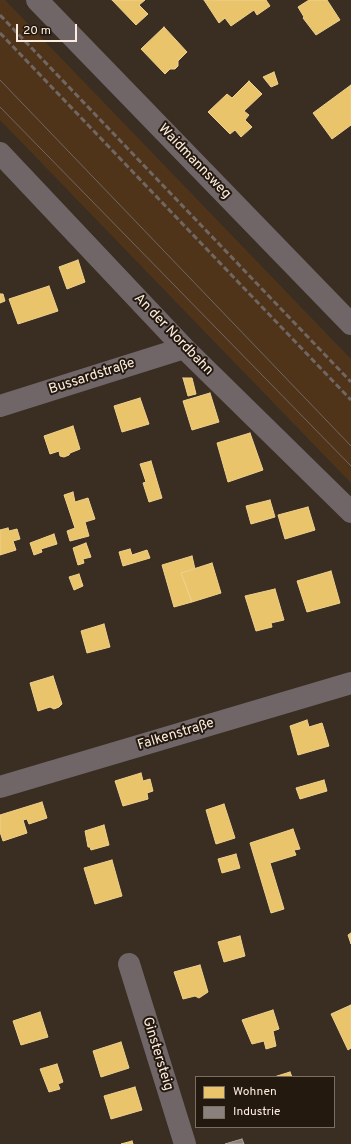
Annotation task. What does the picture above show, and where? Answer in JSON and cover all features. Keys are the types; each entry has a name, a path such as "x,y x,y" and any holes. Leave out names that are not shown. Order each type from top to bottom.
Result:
{"street":[{"name":"Waidmannsweg","path":"37,0 351,324"},
{"name":"An der Nordbahn","path":"2,157 184,348 351,512"},
{"name":"Bussardstraße","path":"0,406 184,348"},
{"name":"Falkenstraße","path":"0,787 351,683"},
{"name":"Ginstersteig","path":"129,964 185,1144"}],"shaded area":[{"path":"0,0 5,0 351,359 351,483 0,120"}],"building: Wohnen":[{"path":"112,0 145,0 139,5 148,14 136,25"},
{"path":"204,0 266,0 270,6 257,15 254,10 231,26 225,18 219,23"},
{"path":"309,0 327,0 340,20 316,35 303,18 304,17 298,7"},
{"path":"164,27 187,52 178,61 178,66 175,69 170,69 165,74 141,49"},
{"path":"274,72 278,84 271,87 263,77"},
{"path":"249,81 262,94 244,111 249,115 245,120 252,127 241,137 235,130 230,134 208,112 227,94 232,98"},
{"path":"351,85 351,125 332,139 313,113"},
{"path":"78,260 85,282 67,289 59,267"},
{"path":"49,286 58,311 18,324 9,299"},
{"path":"0,294 3,294 5,301 0,303"},
{"path":"183,378 192,378 196,394 188,396"},
{"path":"210,393 219,422 192,430 183,401"},
{"path":"140,398 149,424 122,432 114,406"},
{"path":"73,426 80,449 64,457 60,456 59,451 50,454 44,436"},
{"path":"250,433 263,470 228,482 217,443"},
{"path":"151,461 162,498 149,502 143,483 146,482 140,464"},
{"path":"73,492 75,502 88,498 95,519 85,522 89,536 70,541 67,531 75,528 64,495"},
{"path":"270,500 275,517 251,524 246,506"},
{"path":"308,507 315,530 285,539 278,515"},
{"path":"8,528 9,531 17,529 20,539 13,541 16,550 0,555 0,530"},
{"path":"54,534 57,544 41,549 42,552 34,555 30,543"},
{"path":"86,543 91,557 83,559 84,563 78,565 73,548"},
{"path":"130,549 132,555 147,550 150,558 123,566 119,552"},
{"path":"192,556 195,569 181,573 192,602 174,607 162,565"},
{"path":"212,563 221,593 192,602 181,573"},
{"path":"331,571 340,603 307,612 297,581"},
{"path":"79,574 83,586 74,590 69,577"},
{"path":"275,589 284,620 271,623 272,627 256,631 245,596"},
{"path":"104,624 110,647 87,653 81,631"},
{"path":"53,676 62,704 54,709 50,707 38,711 30,683"},
{"path":"307,720 309,727 322,723 329,746 298,755 290,726"},
{"path":"141,773 143,781 150,779 153,791 147,793 148,799 123,806 115,781"},
{"path":"324,780 327,791 300,799 296,788"},
{"path":"42,802 47,818 29,824 27,819 23,820 27,833 3,841 0,832 0,815"},
{"path":"224,804 235,838 216,844 206,810"},
{"path":"104,825 109,845 91,850 90,847 88,847 85,831"},
{"path":"293,829 300,849 294,850 296,855 270,863 284,909 271,913 250,843"},
{"path":"236,854 240,868 222,873 218,859"},
{"path":"112,860 122,896 95,904 84,868"},
{"path":"351,933 351,944 348,935"},
{"path":"240,936 245,956 224,962 218,942"},
{"path":"200,965 208,992 199,998 195,996 183,999 174,972"},
{"path":"351,1005 351,1048 348,1050 331,1014"},
{"path":"273,1010 279,1029 273,1031 276,1046 266,1049 264,1041 252,1044 242,1020"},
{"path":"40,1012 48,1037 21,1045 13,1021"},
{"path":"121,1042 129,1068 101,1077 93,1051"},
{"path":"57,1064 63,1082 58,1084 60,1089 49,1092 40,1069"},
{"path":"290,1072 292,1076 277,1076"},
{"path":"135,1087 142,1110 111,1119 104,1096"},
{"path":"132,1141 133,1144 121,1144"}],"building: Industrie":[{"path":"242,1139 244,1144 225,1144"}],"tram line":[{"path":"0,80 351,446"},
{"path":"0,107 351,466"}],"railway":[{"path":"0,15 351,382"},
{"path":"0,33 351,400"}]}
